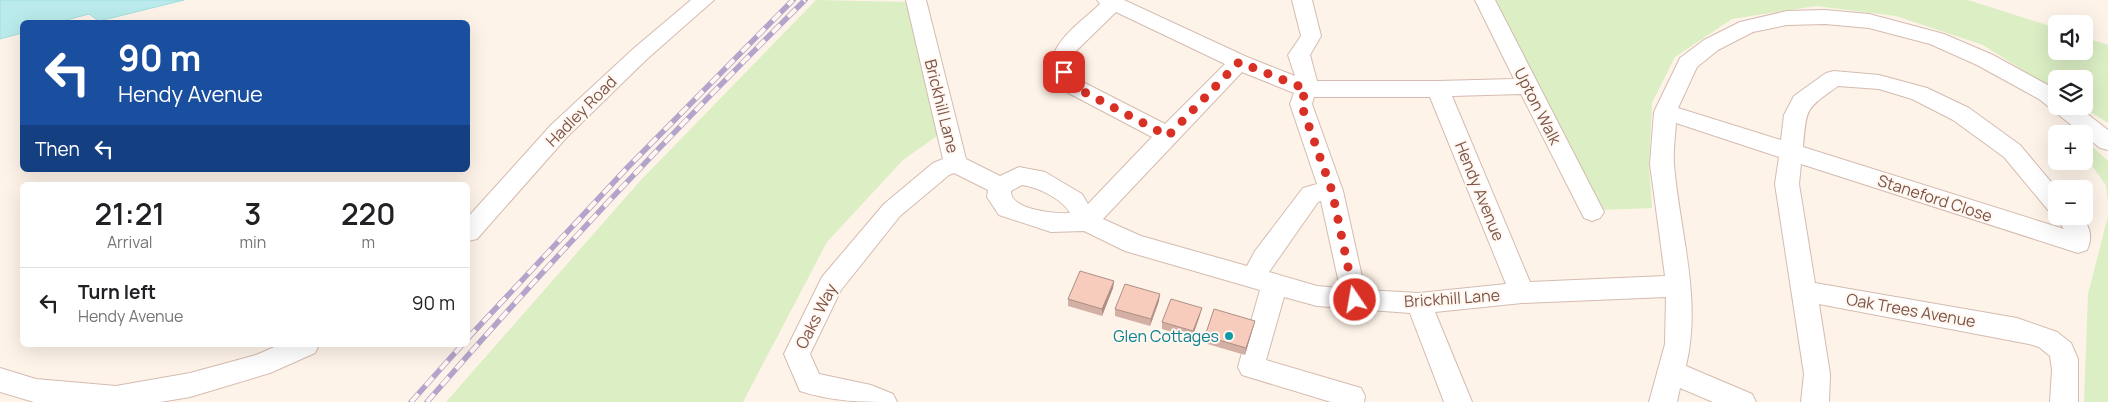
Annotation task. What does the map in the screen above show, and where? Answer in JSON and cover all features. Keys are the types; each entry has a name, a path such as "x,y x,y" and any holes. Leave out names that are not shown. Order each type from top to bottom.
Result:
{"street":[{"name":"Hadley Road","path":"470,230 559,131 640,54 704,0"},
{"name":"Brickhill Lane","path":"916,0 956,164 1000,186 999,197 1006,209 1051,223 1087,222 1134,244 1317,296 1419,303 1522,293 1679,286"},
{"path":"1302,0 1310,36 1299,55 1306,76 1306,89 1301,104 1332,191 1355,300"},
{"name":"Upton Walk","path":"1485,0 1592,212"},
{"path":"1168,136 1067,83 1062,62 1066,48 1110,1 1239,62 1306,89 1438,89 1527,86"},
{"path":"1663,402 1678,344 1679,286 1662,164 1665,112 1688,63 1711,45 1747,27 1787,18 1825,17 1869,21 1936,39 1985,60 2048,95"},
{"path":"1000,186 1019,176 1037,178 1074,200 1087,222 1239,62"},
{"path":"1815,402 1817,374 1787,184 1796,115 1802,101 1834,78 1879,82 1919,93 1961,114 2012,152 2048,195"},
{"name":"Hendy Avenue","path":"1438,89 1522,293"},
{"name":"Staneford Close","path":"1665,112 2078,243 2077,228 2074,225"},
{"path":"2074,115 2108,142"},
{"name":"Oaks Way","path":"883,402 871,397 810,383 796,354 831,284 892,210 941,169 956,164"},
{"path":"1332,191 1311,194 1264,258 1264,281 1251,367 1352,396 1350,402"},
{"name":"Oak Trees Avenue","path":"1805,290 2017,329 2040,336 2058,344 2066,358 2064,402"},
{"path":"1419,303 1458,402"},
{"path":"0,380 36,391 95,399 116,398 190,384 261,365 302,347"},
{"path":"1671,372 1742,402"}],"green space":[{"path":"816,0 908,2 937,136 903,160 827,242 743,402 446,402 640,181"},
{"path":"1493,0 1968,0 2048,25 2048,60 2093,60 2093,40 2108,45 2108,123 2093,114 2093,70 2048,70 2048,86 1983,45 1896,16 1816,6 1732,19 1675,57 1652,103 1649,166 1652,208 1599,210 1547,101"},
{"path":"2093,147 2108,161 2108,203 2106,185 2093,167"},
{"path":"2108,216 2108,402 2084,402 2088,294"}],"water":[{"path":"0,0 184,0 103,20 98,20 89,14 66,20 20,20 20,34 0,39"}],"building":[{"name":"Glen Cottages","path":"1080,271 1114,281 1102,309 1068,299"},
{"name":"Glen Cottages","path":"1125,284 1160,294 1151,319 1115,309"},
{"name":"Glen Cottages","path":"1171,299 1202,308 1193,331 1162,322"},
{"name":"Glen Cottages","path":"1214,309 1255,321 1246,348 1205,336"}],"railway":[{"path":"470,336 628,167 793,0"},
{"path":"427,402 612,198 805,0"},
{"path":"411,402 460,347"}],"place":[{"name":"Glen Cottages","path":"1229,336"}],"route":[{"path":"1064,72 1067,83 1168,136 1239,62 1306,89 1301,104 1332,191 1355,300"}]}
